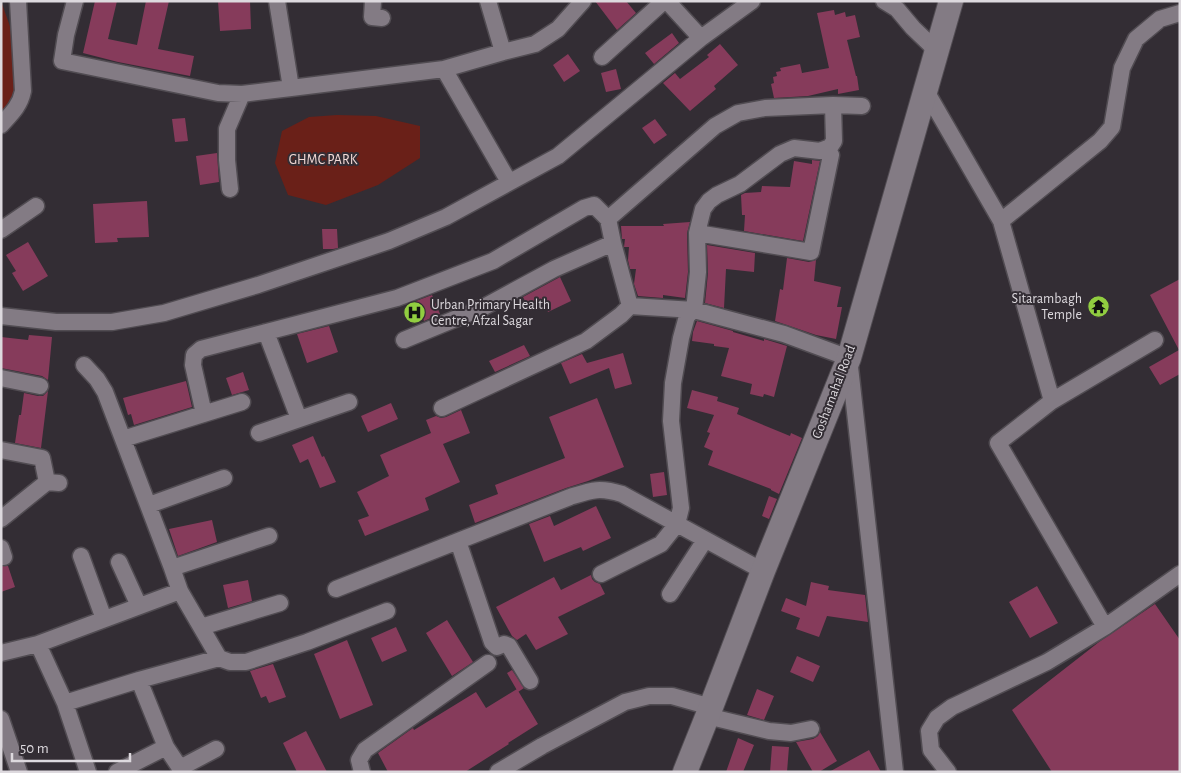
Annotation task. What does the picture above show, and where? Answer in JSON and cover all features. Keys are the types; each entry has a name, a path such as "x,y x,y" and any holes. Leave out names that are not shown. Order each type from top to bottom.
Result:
{"main road":[{"name":"Goshamahal Road","path":"684,772 849,358 951,1"}],"street":[{"path":"1,125 16,109 23,91 18,1"},
{"path":"75,1 62,61 218,93 242,94 444,69 535,44 558,29 583,1"},
{"path":"277,1 291,88"},
{"path":"373,1 372,16 382,18"},
{"path":"488,1 503,52"},
{"path":"602,57 666,1 701,38"},
{"path":"1,316 56,322 112,322 164,313 258,285 389,241 446,217 558,156 701,38 752,1"},
{"path":"884,1 897,9 913,28 937,51"},
{"path":"1001,221 1100,141 1112,127 1122,68 1136,39 1160,19 1180,13"},
{"path":"444,69 508,182"},
{"path":"926,91 1001,221 1052,400"},
{"path":"230,189 227,160 227,129 242,94"},
{"path":"601,574 660,544 677,524 681,508 671,421 673,383 687,316 694,310 698,272 697,233 703,209 717,195 740,184 780,154 794,148 820,151 830,147 834,141 833,106"},
{"path":"608,219 715,126 738,113 766,108 862,106"},
{"path":"697,233 812,252 831,155"},
{"path":"204,414 193,365 194,355 201,349 397,298 493,261 584,208 594,205 608,219 630,306"},
{"path":"1,230 36,206"},
{"path":"404,340 484,307 554,269 613,243"},
{"path":"442,408 586,342 630,306 694,310 784,334 849,358 895,772"},
{"path":"266,332 299,419"},
{"path":"1105,627 998,443 1052,400 1155,340"},
{"path":"84,365 97,379 104,392 149,505 180,591 220,658 230,662 246,662 307,642 387,611"},
{"path":"1,378 40,386"},
{"path":"123,439 242,402"},
{"path":"259,433 349,402"},
{"path":"1,450 42,458 53,483 1,519"},
{"path":"149,505 224,478"},
{"path":"336,589 594,489 609,490 622,494 763,571"},
{"path":"172,568 268,536"},
{"path":"670,594 705,540"},
{"path":"458,541 492,642 497,647 504,644 509,646 530,681"},
{"path":"81,556 104,619"},
{"path":"119,562 138,606"},
{"path":"948,772 931,750 929,731 937,718 952,707 1047,662 1105,627 1180,574"},
{"path":"1,653 38,644 180,591"},
{"path":"201,627 280,603"},
{"path":"38,644 65,702 88,772"},
{"path":"65,702 220,658"},
{"path":"362,772 360,760 365,750 488,663"},
{"path":"139,680 166,747 180,770 216,749"},
{"path":"498,772 542,746 625,702 649,696 672,696 709,711 769,731 791,733 811,729"},
{"path":"1,719 19,772"},
{"path":"117,772 166,747"}],"green space":[{"path":"1,1 17,46 17,99 1,116"},
{"name":"GHMC PARK","path":"337,115 376,116 420,126 420,158 378,185 326,205 288,195 275,163 282,131 309,117"}],"building":[{"path":"95,1 117,1 108,39 137,45 146,1 169,1 158,49 194,56 190,76 83,53"},
{"path":"218,1 250,1 251,29 220,31"},
{"path":"595,1 626,1 636,13 617,30"},
{"path":"834,10 835,15 845,12 846,17 855,15 860,37 847,40 859,90 838,94 838,89 808,96 774,98 771,84 774,83 773,77 777,76 776,72 781,71 780,68 800,64 802,73 829,68 817,13"},
{"path":"672,33 679,43 654,64 645,53"},
{"path":"720,44 738,65 714,86 716,89 690,111 663,83 675,73 680,79 709,57 707,55"},
{"path":"568,54 580,71 564,82 553,65"},
{"path":"616,69 621,89 606,92 601,73"},
{"path":"185,118 188,141 175,142 172,119"},
{"path":"655,119 667,135 654,144 642,128"},
{"path":"217,153 219,182 200,185 196,156"},
{"path":"812,160 820,161 803,241 744,231 745,215 742,215 741,195 761,192 762,186 790,187 794,161 812,164"},
{"path":"147,201 149,237 117,238 118,242 95,243 93,204"},
{"path":"690,222 687,233 688,272 685,298 663,295 663,298 638,296 634,284 636,269 630,269 628,260 629,247 624,247 625,239 622,239 621,226 664,226 663,224"},
{"path":"322,229 337,229 338,248 323,249"},
{"path":"28,242 48,276 23,291 12,273 16,271 6,255"},
{"path":"707,245 755,253 754,272 726,269 724,308 705,303 708,273"},
{"path":"787,258 809,262 816,260 814,281 841,287 837,307 842,307 836,339 816,335 775,321 780,289 783,290"},
{"path":"560,277 571,301 548,312 545,304 530,311 523,297"},
{"path":"1180,279 1180,374 1160,385 1149,367 1179,350 1150,295"},
{"path":"432,295 440,314 424,321 416,301"},
{"path":"697,321 787,346 774,397 764,394 763,397 750,394 752,384 721,376 729,348 692,341"},
{"path":"329,326 338,352 307,363 297,334"},
{"path":"29,335 52,337 48,380 42,376 1,368 1,337 28,340"},
{"path":"524,345 530,356 495,372 489,361"},
{"path":"623,353 632,384 615,389 609,368 570,384 561,363 582,354 587,363"},
{"path":"243,372 249,390 232,395 226,378"},
{"path":"186,381 192,407 134,425 131,414 128,415 123,398"},
{"path":"692,390 718,397 717,401 739,408 737,414 790,436 791,433 802,438 779,494 771,489 708,465 713,451 704,447 710,433 707,432 714,415 687,408"},
{"path":"48,391 41,448 15,443 24,393 43,396"},
{"path":"597,398 624,467 475,523 469,505 498,494 495,485 565,458 549,417"},
{"path":"391,403 398,419 368,432 361,416"},
{"path":"461,410 470,433 443,444 460,482 425,498 429,510 365,536 358,520 369,516 357,492 389,476 380,455 431,433 426,420 436,416 446,417"},
{"path":"313,436 336,482 320,488 308,459 300,463 292,445"},
{"path":"664,472 667,495 653,497 650,474"},
{"path":"769,496 777,499 769,519 762,516"},
{"path":"596,506 611,538 583,551 581,547 544,562 529,524 550,516 554,526"},
{"path":"212,520 217,542 178,556 169,529"},
{"path":"1,566 8,566 15,587 1,592"},
{"path":"591,575 595,582 600,584 605,594 558,617 568,634 536,650 526,634 517,640 512,636 496,607 554,577 561,590"},
{"path":"248,580 252,601 228,608 223,585"},
{"path":"811,582 829,586 828,590 865,595 868,622 827,616 819,637 796,629 800,618 781,611 786,598 806,606"},
{"path":"1037,586 1058,623 1030,638 1009,602"},
{"path":"1155,604 1180,640 1180,772 1052,772 1012,710 1099,642"},
{"path":"447,620 473,662 452,676 426,633"},
{"path":"396,627 407,651 382,662 371,638"},
{"path":"347,640 373,705 340,719 314,654"},
{"path":"797,656 820,666 813,682 790,672"},
{"path":"273,664 286,697 269,703 266,696 261,698 250,671"},
{"path":"512,670 524,688 518,692 507,673"},
{"path":"517,689 538,724 509,744 465,772 388,772 378,753 413,728 414,730 476,692 486,708"},
{"path":"757,689 774,696 764,720 747,715"},
{"path":"306,731 327,772 297,772 283,743"},
{"path":"820,732 837,761 819,772 813,772 796,742 813,739"},
{"path":"738,738 754,745 743,772 726,772"},
{"path":"772,746 789,747 787,772 770,772"},
{"path":"869,750 881,772 829,772"}],"place":[{"name":"Sitarambagh Temple","path":"1098,307"},
{"name":"Urban Primary Health Centre, Afzal Sagar","path":"415,313"}]}
